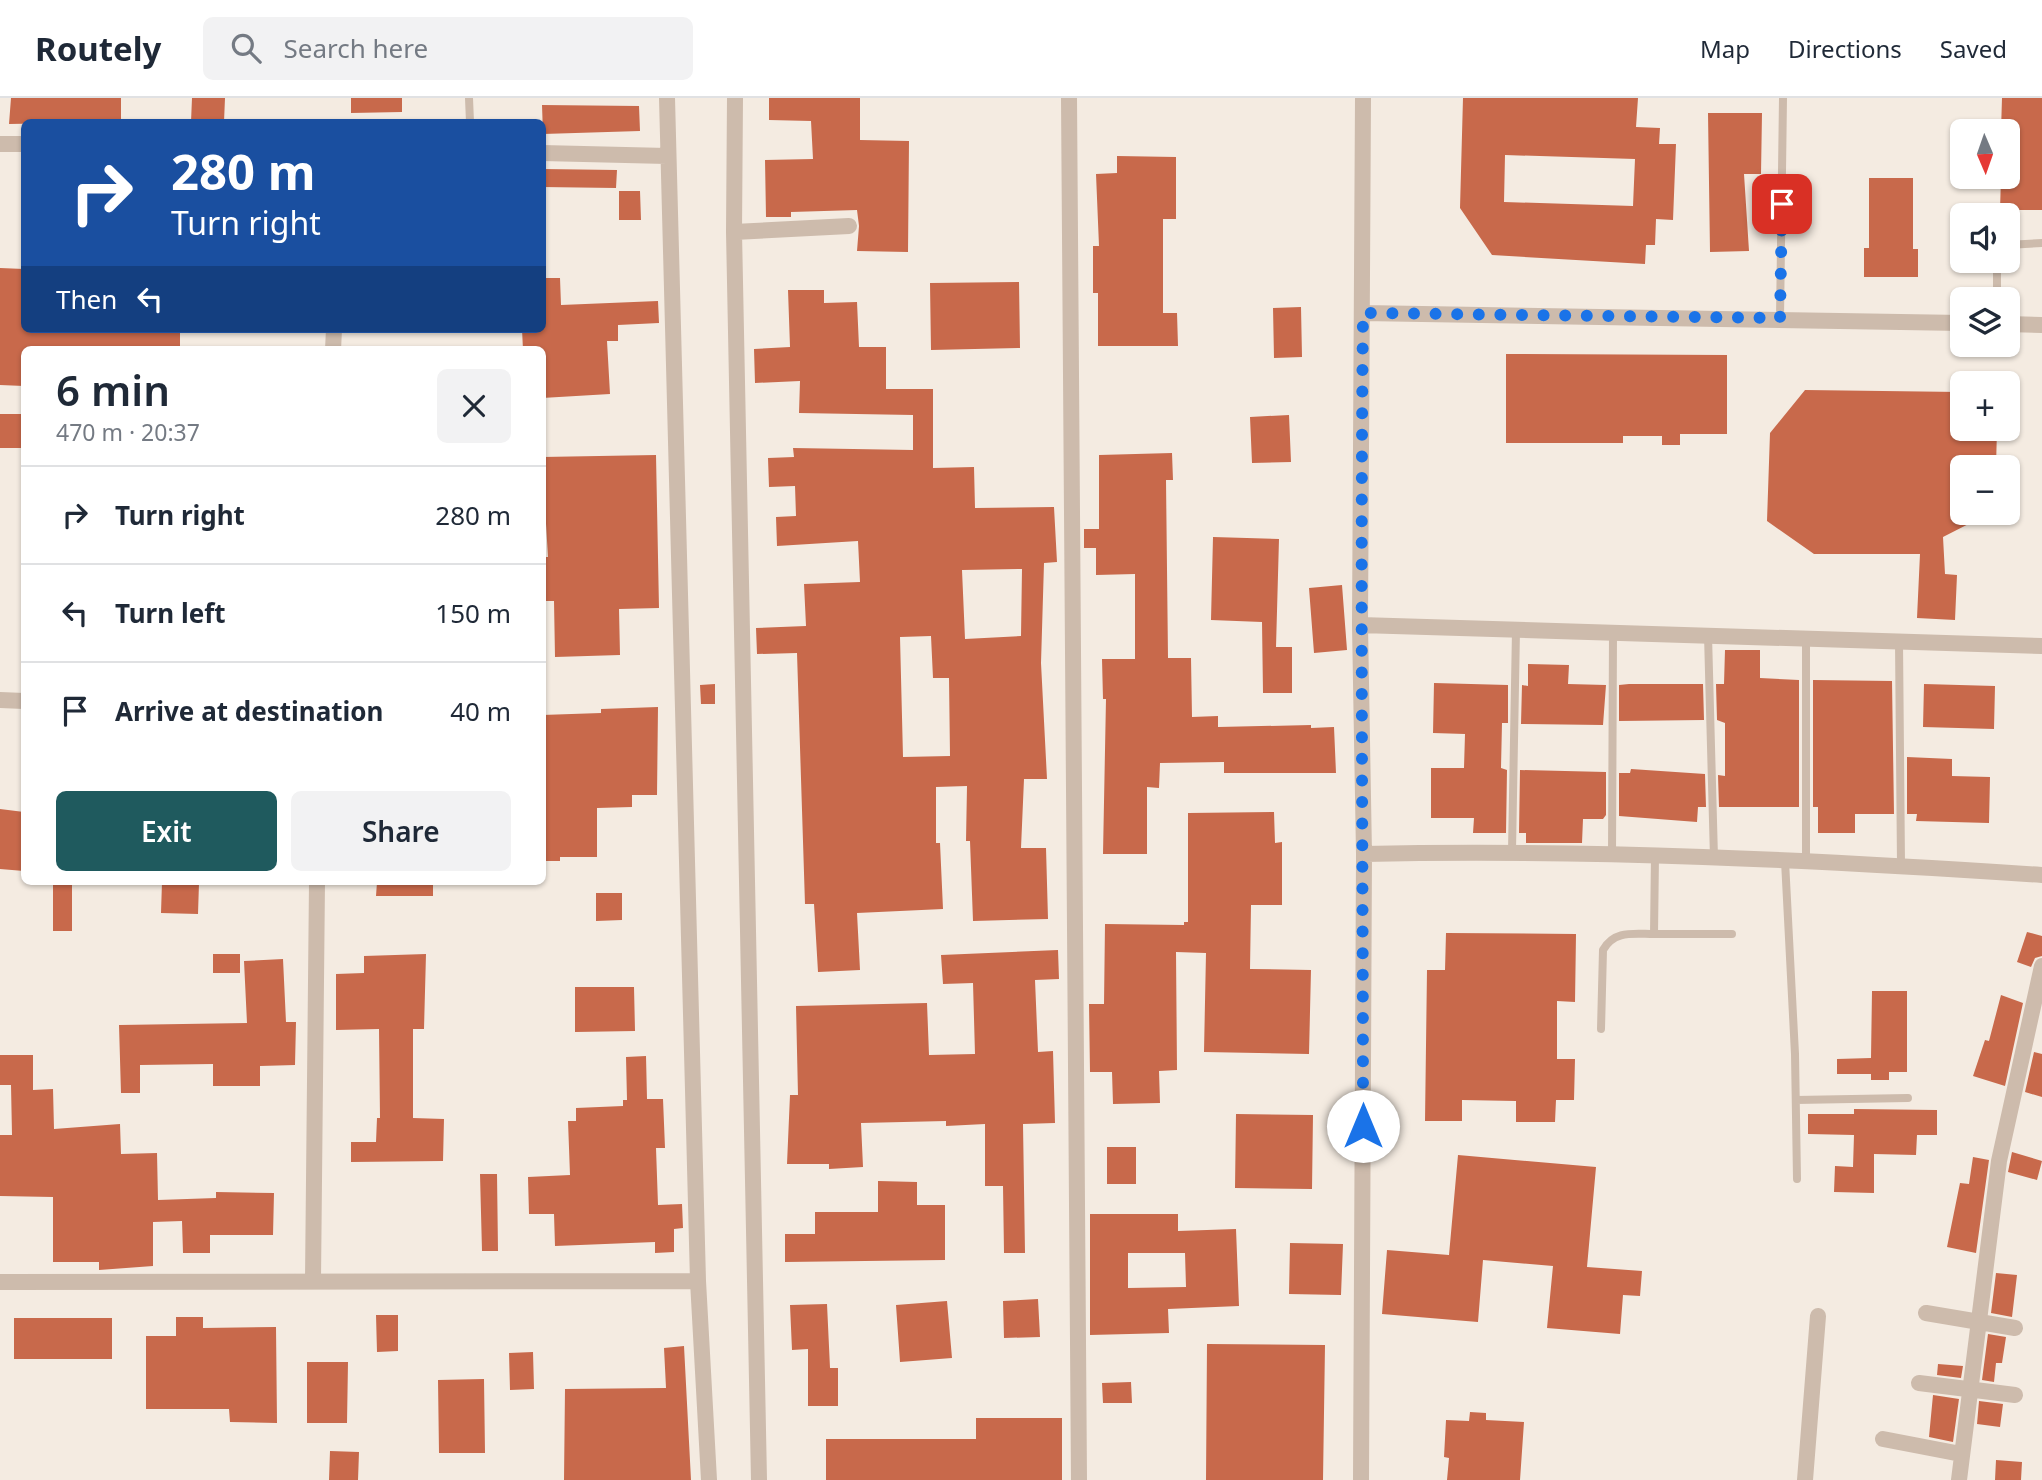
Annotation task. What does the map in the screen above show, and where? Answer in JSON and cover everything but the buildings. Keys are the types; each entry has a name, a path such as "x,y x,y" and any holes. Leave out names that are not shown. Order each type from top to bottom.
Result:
{"street":[{"path":"667,98 698,1281 709,1480"},
{"path":"735,98 734,232 759,1480"},
{"path":"1069,98 1079,1480"},
{"path":"1362,1480 1364,853 1360,625 1363,98"},
{"path":"0,144 21,144"},
{"path":"546,153 667,156"},
{"path":"734,232 849,226"},
{"path":"1363,313 1950,323"},
{"path":"2020,324 2042,325"},
{"path":"1360,625 2042,646"},
{"path":"0,700 21,701"},
{"path":"1364,853 1512,850 1805,860 2042,875"},
{"path":"313,1280 317,885"},
{"path":"1958,1480 1999,1161 2042,969"},
{"path":"0,1282 698,1281"},
{"path":"1926,1313 2015,1328"},
{"path":"1805,1480 1818,1316"},
{"path":"1919,1383 1968,1392 2015,1395"},
{"path":"1883,1440 1961,1454"}],"lane":[{"path":"469,98 470,119"},
{"path":"1780,318 1783,98"},
{"path":"2020,244 2042,243"},
{"path":"1512,850 1516,630"},
{"path":"1612,855 1613,634"},
{"path":"1708,635 1714,858"},
{"path":"1805,860 1806,639"},
{"path":"1899,642 1901,866"},
{"path":"1654,934 1655,856"},
{"path":"1785,861 1797,1179"},
{"path":"1601,1030 1603,950 1609,939 1620,934 1732,934"},
{"path":"1796,1100 1908,1098"}],"route":[{"path":"1363,1126 1364,853 1360,625 1363,313 1780,318 1782,204"}]}
